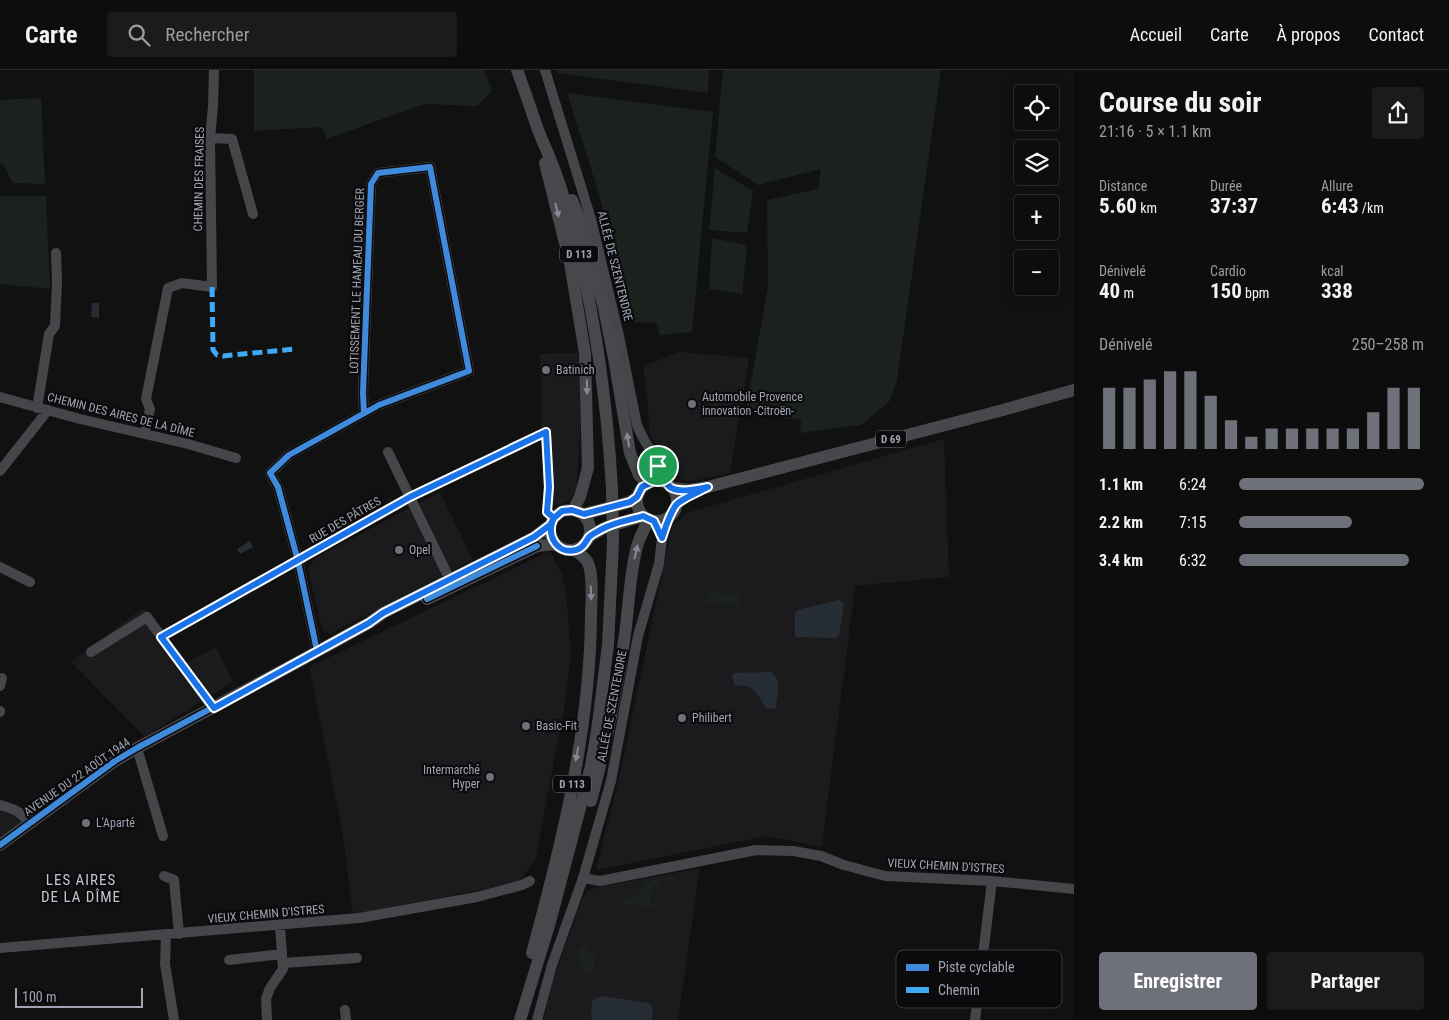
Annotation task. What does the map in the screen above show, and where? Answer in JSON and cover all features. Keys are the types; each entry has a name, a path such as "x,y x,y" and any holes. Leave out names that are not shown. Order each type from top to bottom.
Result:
{"main road":[{"name":"D 113","path":"517,70 562,190 578,246 593,319 605,403 612,488 613,543 608,645 597,731 586,786 550,922 520,1020"},
{"path":"538,129 570,263 585,353 588,468 580,496 578,512"},
{"path":"562,190 571,197 580,220 594,270 611,341 630,453 639,475 651,482 670,486 676,499 676,504 668,518 649,519 604,528 590,536 584,545 575,550 567,550 556,544 552,539 552,521 562,511 578,512 630,502 651,482"},
{"name":"D 69","path":"670,486 688,490 708,487 1074,390"},
{"name":"D 69","path":"676,504 708,487"},
{"path":"637,497 638,507 649,519"},
{"path":"578,512 590,524 590,536"},
{"path":"550,922 574,855 597,780 619,672 628,617 635,553 649,519"},
{"name":"AVENUE DU 22 AOÛT 1944","path":"0,845 115,761 137,748 317,652 383,613 478,569 534,537 552,521"},
{"name":"AVENUE DU 22 AOÛT 1944","path":"478,569 537,546 556,544"},
{"name":"D 113","path":"520,1020 521,992 547,897 570,794 582,727 589,671 590,570 587,561 575,550"}],"street":[{"name":"CHEMIN DES FRAISES","path":"145,433 150,409 146,399 168,288 182,283 212,288 210,138 214,70"},
{"name":"ALLÉE DE SZENTENDRE","path":"545,70 591,219 619,336 637,425 642,438 670,486"},
{"path":"210,138 232,139 254,214"},
{"name":"LOTISSEMENT LE HAMEAU DU BERGER","path":"364,413 363,393 371,184 378,173 430,167 469,371 379,405"},
{"path":"37,408 49,334 56,326 56,253"},
{"path":"317,652 298,561 278,487 270,473 289,455 379,405 363,393"},
{"name":"CHEMIN DES AIRES DE LA DÎME","path":"0,397 236,458"},
{"path":"0,471 48,410"},
{"name":"RUE DES PÂTRES","path":"161,637 410,497 546,432 549,487 547,512 552,521"},
{"path":"388,452 451,583"},
{"path":"651,482 658,466"},
{"name":"ALLÉE DE SZENTENDRE","path":"537,1020 552,965 583,878 611,781 636,648 659,564 662,538 668,518"},
{"path":"649,519 662,538"},
{"path":"0,567 30,582"},
{"path":"91,652 147,617 214,708"},
{"path":"137,748 163,836"},
{"path":"0,805 14,809 23,815 29,824"},
{"name":"VIEUX CHEMIN D'ISTRES","path":"583,878 600,881 756,850 792,851 821,856 844,865 885,876 992,881 1074,889"},
{"path":"164,876 174,880 179,934"},
{"name":"VIEUX CHEMIN D'ISTRES","path":"0,948 359,918 477,898 530,881"},
{"path":"984,950 992,881"},
{"path":"267,1020 266,999 270,988 283,969 280,926"},
{"path":"166,935 165,964 174,1020"},
{"path":"229,960 357,958"}],"shaded area":[{"path":"254,70 484,70 492,91 477,106 424,104 327,139 322,127 254,131"},
{"path":"557,70 709,70 708,93 558,73"},
{"path":"723,70 941,70 897,380 889,402 861,425 800,433 801,420 746,410 768,287 767,200 818,189 821,169 758,185 715,157"},
{"path":"567,93 713,112 692,332 660,335 656,323 633,322 599,194"},
{"path":"41,98 45,184 13,183 3,165 0,164 0,100"},
{"path":"715,168 753,191 747,233 709,230"},
{"path":"0,196 46,196 50,289 0,284"},
{"path":"712,238 747,245 742,294 709,289"},
{"path":"92,303 99,303 99,318 91,317"},
{"path":"679,352 749,358 730,473 693,481 682,480 651,437 643,366"},
{"path":"578,353 581,381 576,496 557,506 543,498 540,354"},
{"path":"944,439 949,577 855,586 822,847 767,836 596,870 621,770 672,527 686,513"},
{"path":"440,492 473,560 330,634 322,629 308,570 315,558"},
{"path":"250,541 253,547 240,554 237,549"},
{"path":"550,551 562,574 566,591 571,655 564,709 535,861 518,883 353,914 342,829 309,667"},
{"path":"709,592 740,595 739,605 708,603"},
{"path":"839,600 844,603 839,636 835,638 796,637 795,614 797,610"},
{"path":"143,608 188,662 216,647 233,682 145,737 71,662"},
{"path":"771,672 775,675 778,683 776,707 774,709 766,708 751,688 735,686 732,676 734,673"},
{"path":"0,803 37,811 0,837"},
{"path":"700,868 678,1020 543,1020 553,981 582,898 586,893 591,889 599,887"},
{"path":"673,876 675,878 673,880 661,879 659,885 653,885 650,903 656,905 657,909 618,902 619,898 633,898 636,896 641,891 645,882"},
{"path":"583,947 588,948 588,953 596,954 594,969 590,975 584,971 579,961 579,950"},
{"path":"601,996 648,1003 653,1008 652,1020 592,1020 592,1001"}],"marked path":[{"path":"212,287 213,350 217,355 294,349"}],"cycle path":[{"path":"317,651 298,561 278,487 270,473 289,455 379,405 469,371 430,167 378,173 371,184 363,393 364,413"},
{"path":"427,599 537,546"},
{"path":"0,845 115,761 137,748 298,662 369,623 383,613 513,547"}],"place":[{"name":"Batinich","path":"546,370"},
{"name":"Automobile Provence innovation -Citroën-","path":"692,404"},
{"name":"Opel","path":"399,550"},
{"name":"Philibert","path":"682,718"},
{"name":"Basic-Fit","path":"526,726"},
{"name":"Intermarché Hyper","path":"490,777"},
{"name":"L'Aparté","path":"86,823"}],"district":[{"name":"LES AIRES DE LA DÎME","path":"81,888"}],"route":[{"path":"658,466 657,476 654,481 642,487 637,497 630,502 584,514 572,510 562,511 557,514 550,525 534,537 383,613 369,623 214,708 161,637 410,497 546,432 549,487 547,512 554,518 550,525 550,532 556,544 567,550 575,550 584,545 590,536 604,528 643,516 654,521 662,538 668,518 675,510 676,504 708,487 688,490 672,488 667,484 658,466"}]}
